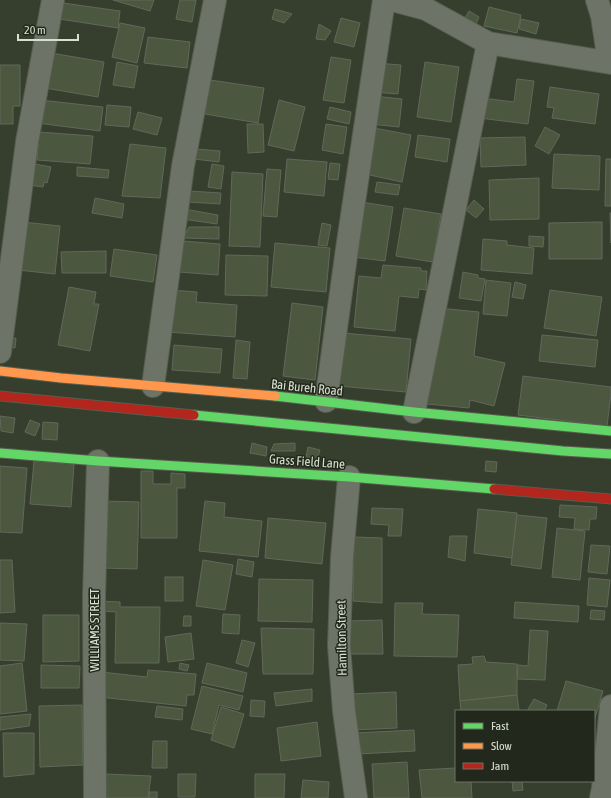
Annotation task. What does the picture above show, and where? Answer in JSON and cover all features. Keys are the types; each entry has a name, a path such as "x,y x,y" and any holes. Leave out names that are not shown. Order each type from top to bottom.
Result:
{"main road":[{"name":"Bai Bureh Road","path":"0,371 611,431"},
{"path":"0,396 408,437 611,454"},
{"name":"Grass Field Lane","path":"0,453 98,462 349,477 611,499"}],"street":[{"path":"0,352 27,142 53,0"},
{"path":"153,386 183,166 215,0"},
{"path":"326,402 384,0"},
{"path":"392,0 426,9 488,43 610,62 604,9"},
{"path":"414,412 488,43"},
{"name":"WILLIAMS STREET","path":"95,798 94,597 98,462"},
{"name":"Hamilton Street","path":"349,477 342,557 339,646 344,711 356,798"},
{"path":"605,791 611,706"}],"building":[{"path":"113,0 154,0 150,11"},
{"path":"180,0 196,0 192,22 176,19"},
{"path":"56,2 120,11 118,28 53,18"},
{"path":"489,7 521,15 517,33 484,26"},
{"path":"275,9 292,14 284,23 272,19"},
{"path":"469,11 479,17 476,24 465,18"},
{"path":"341,18 360,23 354,47 334,42"},
{"path":"521,19 539,23 536,34 519,29"},
{"path":"120,23 145,28 137,63 112,57"},
{"path":"319,24 331,31 325,40 316,39"},
{"path":"148,37 190,42 187,68 144,63"},
{"path":"51,53 104,62 98,97 45,88"},
{"path":"331,57 351,60 344,103 323,100"},
{"path":"117,62 138,66 134,88 113,85"},
{"path":"425,62 459,67 451,122 417,117"},
{"path":"376,63 401,65 398,94 373,92"},
{"path":"0,65 20,65 20,106 13,106 13,124 0,124"},
{"path":"517,79 534,81 528,124 479,118 482,98 514,102"},
{"path":"210,80 264,88 258,123 205,114"},
{"path":"550,87 599,94 595,124 552,118 554,108 547,107"},
{"path":"373,96 402,99 399,127 370,124"},
{"path":"40,100 103,107 100,131 37,123"},
{"path":"279,100 305,107 294,151 268,145"},
{"path":"107,105 131,107 129,127 105,125"},
{"path":"330,107 351,112 349,124 327,119"},
{"path":"138,112 162,118 157,135 133,129"},
{"path":"247,124 263,124 264,152 248,153"},
{"path":"326,124 347,127 343,154 322,150"},
{"path":"545,127 560,135 549,154 535,146"},
{"path":"374,128 411,135 402,182 365,174"},
{"path":"39,132 93,136 90,164 37,160"},
{"path":"418,135 450,139 447,162 415,157"},
{"path":"525,137 526,165 481,167 480,138"},
{"path":"130,144 166,148 160,198 122,196"},
{"path":"196,149 220,151 219,162 194,159"},
{"path":"554,154 600,156 599,190 552,188"},
{"path":"287,159 327,162 324,196 284,192"},
{"path":"606,159 611,159 611,206 605,206"},
{"path":"29,163 51,167 47,183 44,182 43,187 30,185"},
{"path":"330,163 340,164 338,180 328,179"},
{"path":"212,164 224,166 221,189 208,187"},
{"path":"77,167 109,170 108,178 77,176"},
{"path":"267,169 281,170 277,217 263,216"},
{"path":"232,172 263,174 260,247 229,246"},
{"path":"539,178 539,219 490,220 489,180"},
{"path":"377,182 400,185 398,195 375,192"},
{"path":"189,191 221,193 220,204 188,202"},
{"path":"95,198 124,204 122,218 92,213"},
{"path":"474,200 484,209 476,218 466,210"},
{"path":"361,202 393,207 385,261 353,257"},
{"path":"404,208 441,214 433,262 396,256"},
{"path":"184,209 218,215 217,224 182,219"},
{"path":"610,213 611,213 611,243"},
{"path":"23,222 60,226 55,274 18,270"},
{"path":"602,222 602,259 549,259 549,223"},
{"path":"322,223 331,225 327,246 318,245"},
{"path":"189,227 219,227 219,239 183,238"},
{"path":"529,236 544,237 543,247 529,246"},
{"path":"483,239 507,241 507,245 534,248 532,274 481,270"},
{"path":"182,241 220,244 218,275 179,272"},
{"path":"275,243 330,248 326,292 271,287"},
{"path":"114,249 157,255 153,282 110,276"},
{"path":"106,251 106,273 62,273 61,252"},
{"path":"226,255 268,256 267,296 225,295"},
{"path":"383,265 421,268 421,271 427,271 426,290 419,289 418,298 399,296 395,331 354,327 359,276 381,278"},
{"path":"463,272 478,275 478,278 485,279 481,301 459,298"},
{"path":"486,280 511,283 507,316 483,314"},
{"path":"515,282 526,285 523,299 512,297"},
{"path":"69,287 96,292 94,304 99,304 90,351 58,345"},
{"path":"171,290 197,292 196,302 237,305 235,337 168,332"},
{"path":"550,290 602,297 596,336 544,328"},
{"path":"292,303 323,307 315,380 283,376"},
{"path":"438,308 479,312 474,356 505,363 494,406 470,400 469,408 427,404"},
{"path":"343,333 411,339 406,392 338,386"},
{"path":"542,335 598,340 595,367 539,361"},
{"path":"9,338 16,338 15,348 9,347"},
{"path":"236,340 250,342 247,379 233,378"},
{"path":"174,345 222,349 220,373 172,370"},
{"path":"523,376 611,387 607,426 518,415"},
{"path":"0,416 15,418 13,433 1,431"},
{"path":"30,420 40,424 35,436 25,432"},
{"path":"43,422 58,423 57,440 42,439"},
{"path":"252,443 267,447 266,456 250,453"},
{"path":"295,443 295,451 271,451 274,444"},
{"path":"308,447 320,450 317,460 306,457"},
{"path":"34,461 74,464 71,507 30,504"},
{"path":"486,461 497,462 496,472 485,471"},
{"path":"0,466 27,468 22,533 0,532"},
{"path":"141,471 153,471 153,484 171,484 171,473 185,474 185,488 177,488 177,538 141,538"},
{"path":"104,501 139,502 137,569 102,568"},
{"path":"205,501 225,503 224,517 262,521 258,557 199,551"},
{"path":"560,505 597,507 596,519 590,519 589,530 574,529 575,518 559,517"},
{"path":"372,508 403,509 401,536 388,536 389,525 371,524"},
{"path":"478,509 517,513 512,558 474,553"},
{"path":"517,515 547,518 541,569 511,565"},
{"path":"268,518 326,523 322,564 265,558"},
{"path":"557,528 585,531 580,580 552,577"},
{"path":"450,536 467,536 465,561 448,557"},
{"path":"354,537 382,538 382,603 353,601"},
{"path":"591,545 610,546 607,574 588,572"},
{"path":"238,559 254,562 252,577 236,574"},
{"path":"0,560 12,560 15,612 0,613"},
{"path":"203,560 233,565 225,610 196,606"},
{"path":"165,577 183,577 183,601 165,601"},
{"path":"589,578 610,580 607,607 587,605"},
{"path":"259,579 313,580 312,622 258,621"},
{"path":"99,601 120,602 120,607 160,607 159,663 115,663 116,612 99,611"},
{"path":"515,602 579,606 578,622 514,618"},
{"path":"395,603 423,603 422,614 459,615 457,657 394,656"},
{"path":"591,610 605,611 604,620 590,619"},
{"path":"223,614 240,615 239,634 222,633"},
{"path":"43,615 79,615 79,661 43,662"},
{"path":"184,616 191,616 191,626 183,626"},
{"path":"382,620 383,654 347,654 347,621"},
{"path":"0,623 27,624 24,661 0,660"},
{"path":"261,628 314,629 313,674 263,674"},
{"path":"530,630 548,631 545,680 517,679 518,665 528,666"},
{"path":"191,633 194,659 168,662 165,637"},
{"path":"242,640 255,643 248,667 236,663"},
{"path":"484,656 486,662 517,664 517,695 460,701 458,665 473,664 472,657"},
{"path":"22,663 27,711 0,714 0,666"},
{"path":"180,663 189,665 187,671 179,669"},
{"path":"207,663 247,673 243,692 202,683"},
{"path":"41,665 80,666 79,688 41,688"},
{"path":"148,670 196,674 194,695 187,695 186,706 98,697 101,672 147,677"},
{"path":"566,681 603,691 595,718 595,710 557,710"},
{"path":"202,686 243,696 239,710 219,705 212,734 191,729"},
{"path":"312,689 312,701 276,706 274,693"},
{"path":"396,692 397,728 352,730 350,694"},
{"path":"517,695 519,710 461,710 460,701"},
{"path":"534,699 547,705 544,710 528,710"},
{"path":"251,700 265,701 264,717 250,716"},
{"path":"82,705 83,765 40,767 39,706"},
{"path":"157,706 183,709 182,720 155,717"},
{"path":"221,707 244,714 234,748 211,740"},
{"path":"31,714 29,726 0,730 0,717"},
{"path":"317,722 321,756 281,761 277,728"},
{"path":"414,730 415,751 357,754 356,733"},
{"path":"3,733 34,733 34,774 4,777"},
{"path":"153,741 167,741 167,768 152,768"},
{"path":"407,762 409,798 374,798 372,764"},
{"path":"455,768 455,782 471,782 472,798 422,798 419,770"},
{"path":"106,774 151,776 148,798 104,798"},
{"path":"178,774 196,774 195,797 178,797"},
{"path":"255,774 285,774 284,798 255,798"},
{"path":"303,780 329,782 328,798 301,798"},
{"path":"512,782 522,782 523,790 513,791"},
{"path":"149,792 157,792 157,798 149,798"}],"traffic: fast":[{"path":"275,396 414,412 611,431"},
{"path":"194,415 563,451 611,454"},
{"path":"0,453 98,461 349,477 494,489"}],"traffic: slow":[{"path":"0,371 61,378 275,396"}],"traffic: jam":[{"path":"0,396 194,415"},
{"path":"494,489 611,499"}]}
